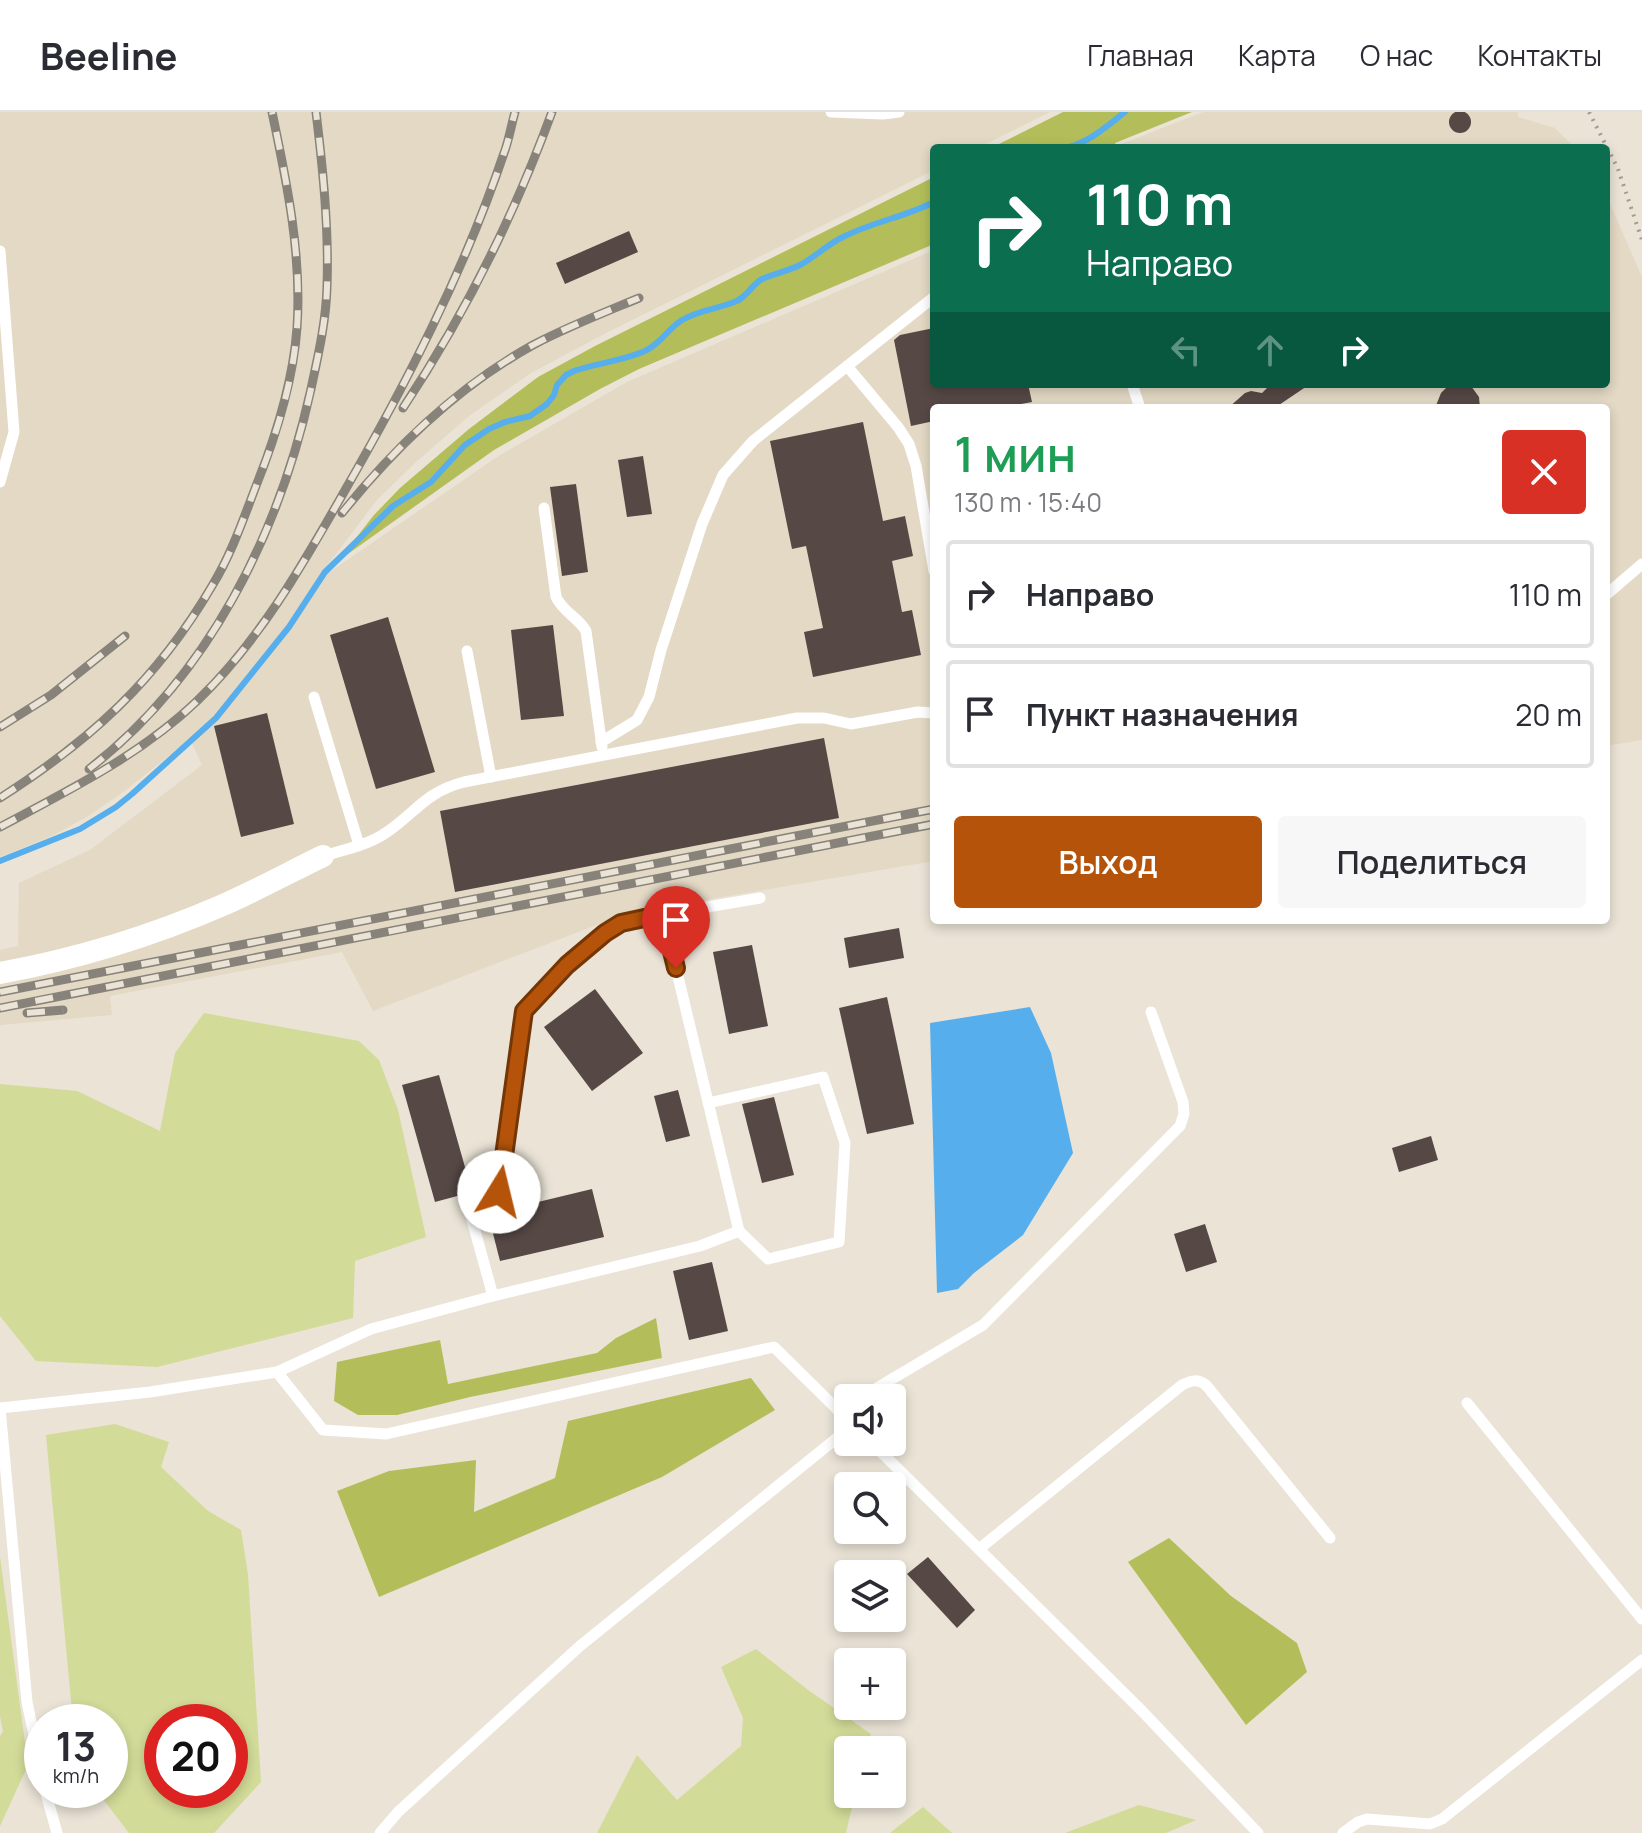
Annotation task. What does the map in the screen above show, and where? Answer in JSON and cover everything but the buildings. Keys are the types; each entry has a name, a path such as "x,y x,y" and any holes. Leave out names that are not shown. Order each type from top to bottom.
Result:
{"street":[{"path":"0,973 78,955 150,933 225,905 323,856"}],"lane":[{"path":"831,112 899,112"},
{"path":"0,251 14,432 0,482"},
{"path":"602,749 637,720 649,697 702,524 723,475 753,441 930,300"},
{"path":"847,366 909,444 916,466 930,548"},
{"path":"544,508 556,597 560,605 582,624 589,640 602,749"},
{"path":"1610,592 1642,564"},
{"path":"467,651 491,777"},
{"path":"314,697 359,845"},
{"path":"323,856 384,835 434,793 448,786 602,749 797,718 824,718 851,724 918,712 930,713"},
{"path":"493,1296 469,1209 472,1203 496,1195 500,1187 524,1011 567,965 621,923 760,898"},
{"path":"663,914 708,1103 739,1231 768,1259 839,1242 845,1143 823,1077 708,1103"},
{"path":"884,1384 983,1325 1180,1126 1184,1114 1183,1102 1151,1012"},
{"path":"27,1704 0,1408 150,1392 277,1372 371,1329 700,1246 739,1231"},
{"path":"277,1372 323,1430 386,1434 774,1347 834,1402"},
{"path":"979,1549 1191,1380 1206,1385 1330,1538"},
{"path":"1467,1403 1642,1619"},
{"path":"380,1833 398,1812 580,1646 834,1440"},
{"path":"885,1456 1142,1711 1258,1833"},
{"path":"1343,1833 1367,1819 1430,1824 1442,1819 1642,1660"},
{"path":"50,1808 57,1833"}],"path":[{"path":"1589,112 1605,144"},
{"path":"1610,153 1642,240"}],"shaded area":[{"path":"0,112 1050,112 986,144 930,144 930,172 531,373 469,416 416,462 376,501 315,582 500,455 627,382 930,252 930,388 1610,388 1610,204 1642,277 1642,740 1610,745 1610,404 930,404 930,862 628,913 373,1011 342,952 110,996 112,1015 0,1025 0,950 18,946 19,883 90,850 202,765 190,739 90,815 52,836 0,857"},
{"path":"1203,112 1518,112 1518,117 1555,128 1571,144 1122,144"}],"green space":[{"path":"1063,112 1192,112 1115,144 999,144"},
{"path":"930,179 930,246 639,369 600,389 494,450 338,561 400,488 469,429 538,377"},
{"path":"204,1013 359,1041 379,1060 398,1110 426,1237 355,1261 353,1318 157,1367 36,1361 0,1316 0,1084 77,1091 160,1131 175,1053"},
{"path":"656,1318 662,1358 397,1415 358,1415 334,1401 337,1362 440,1340 448,1384 597,1353 616,1338"},
{"path":"751,1378 775,1410 662,1477 379,1597 337,1491 389,1471 476,1460 474,1512 555,1478 568,1421"},
{"path":"115,1424 169,1442 161,1467 208,1511 241,1530 248,1575 261,1782 248,1796 248,1704 144,1704 144,1808 237,1808 214,1833 129,1833 110,1808 128,1808 128,1704 71,1704 46,1435"},
{"path":"1169,1538 1231,1596 1297,1643 1307,1672 1246,1725 1128,1562"},
{"path":"0,1557 24,1735 24,1774 0,1826 0,1736 3,1732 0,1716"},
{"path":"756,1649 834,1708 834,1720 851,1720 871,1734 834,1736 834,1808 852,1808 846,1833 597,1833 637,1755 677,1800 741,1746 743,1718 721,1667"},
{"path":"1139,1805 1196,1820 1166,1833 1065,1833"},
{"path":"923,1807 952,1833 890,1833"}],"water":[{"path":"1030,1007 1051,1053 1073,1153 1023,1235 958,1289 937,1293 930,1023"}],"waterway":[{"path":"1078,144 1125,112"},
{"path":"0,861 80,829 132,794 216,718 289,627 325,572 393,506 431,482 465,445 489,429 530,416 547,404 566,375 645,351 688,317 742,298 762,279 802,264 854,232 930,204"}],"railway":[{"path":"0,798 64,754 120,706 145,679 191,620 225,562 241,524 282,409 292,369 297,328 295,246 272,112"},
{"path":"89,769 131,732 169,691 203,647 233,599 280,497 311,389 326,300 326,221 316,112"},
{"path":"0,827 104,770 153,738 198,700 260,627 296,575 328,520 432,327 488,197 515,112"},
{"path":"403,408 447,338 486,264 552,112"},
{"path":"342,513 406,441 479,380 546,338 639,298"},
{"path":"0,727 51,695 125,636"},
{"path":"0,992 930,810"},
{"path":"0,1008 930,825"},
{"path":"27,1013 63,1010"}],"route":[{"path":"499,1192 524,1011 567,965 621,923 663,914 676,968"}]}
